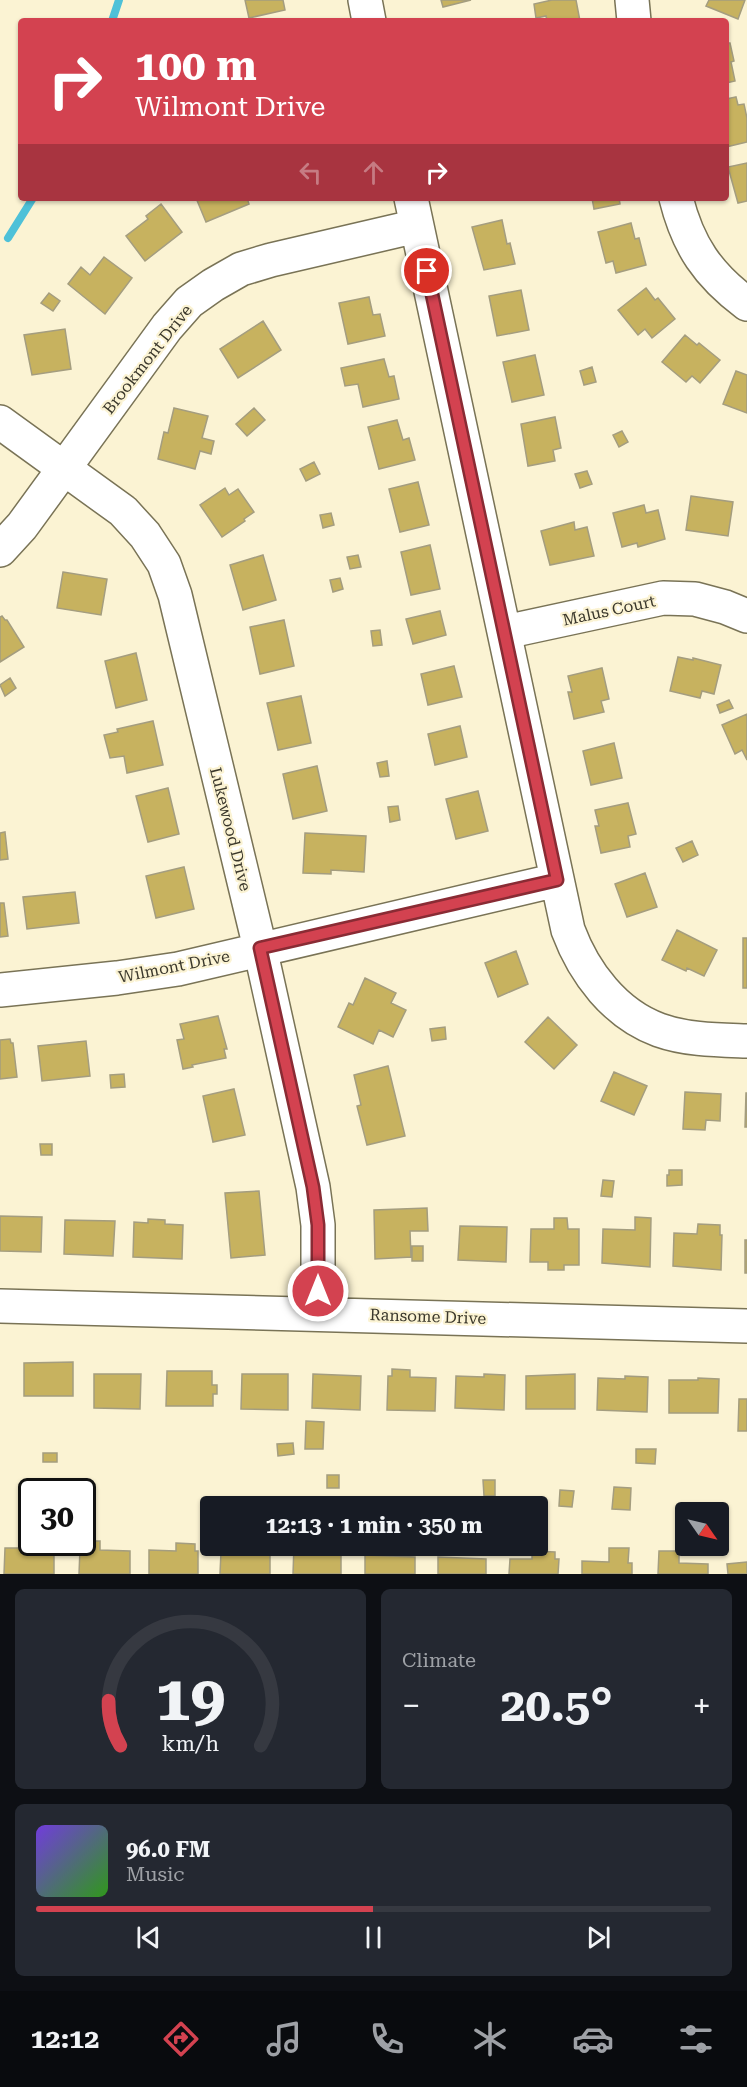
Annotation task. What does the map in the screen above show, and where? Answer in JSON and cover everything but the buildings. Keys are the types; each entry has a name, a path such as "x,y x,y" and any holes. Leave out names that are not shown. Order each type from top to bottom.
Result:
{"street":[{"path":"364,0 368,18"},
{"path":"632,0 634,18"},
{"path":"677,201 694,248 707,268 728,290 747,304"},
{"path":"414,212 567,930 577,954 609,997 630,1015 659,1030 690,1037 747,1041"},
{"name":"Brookmont Drive","path":"0,550 22,526 167,327 189,302 241,269 414,212"},
{"name":"Lukewood Drive","path":"0,422 123,511 145,535 164,564 178,606 260,948 313,1187 318,1225 318,1313"},
{"name":"Malus Court","path":"505,632 663,598 695,599 747,616"},
{"name":"Wilmont Drive","path":"0,990 178,969 557,880"},
{"name":"Ransome Drive","path":"0,1306 747,1326"}],"waterway":[{"path":"113,18 119,0"},
{"path":"8,238 31,201"}],"route":[{"path":"318,1291 318,1225 313,1187 260,948 557,880 427,271"}]}
